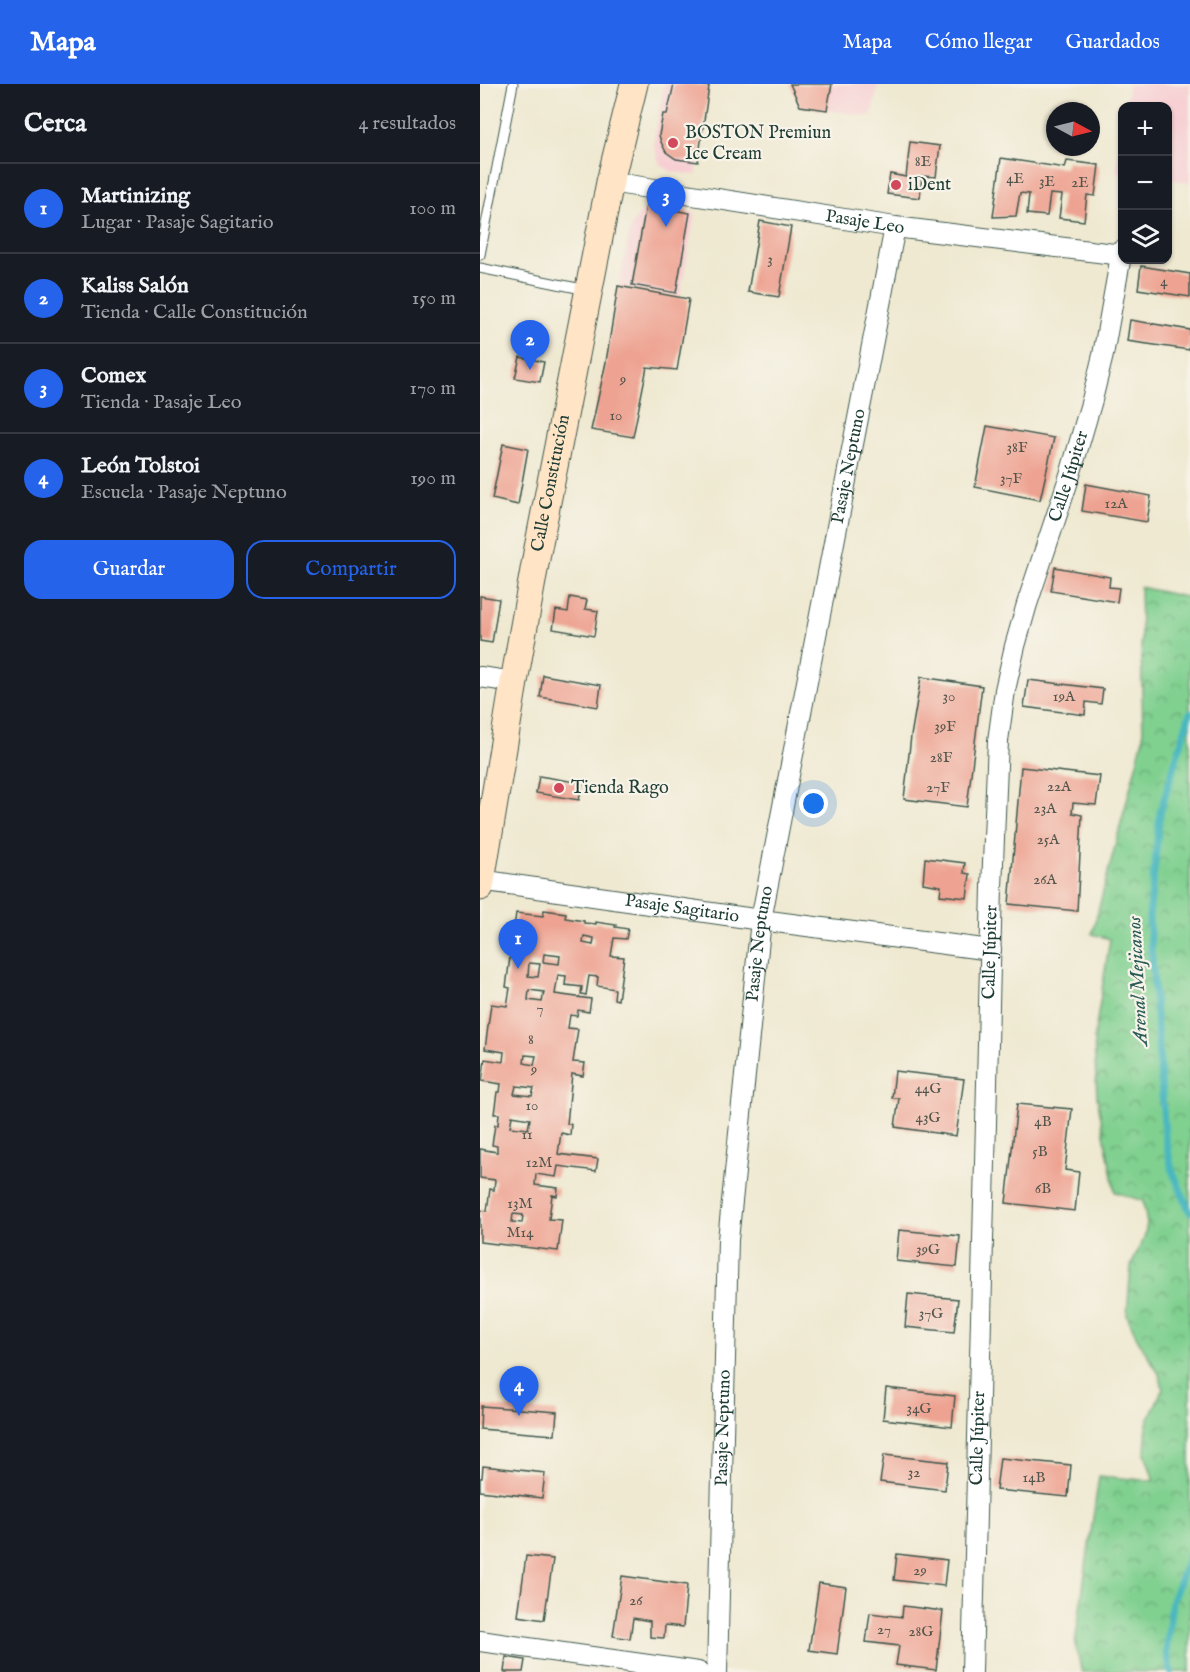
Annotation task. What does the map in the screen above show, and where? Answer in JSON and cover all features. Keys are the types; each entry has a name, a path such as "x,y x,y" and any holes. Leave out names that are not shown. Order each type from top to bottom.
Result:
{"main road":[{"name":"Calle Constitución","path":"480,882 537,553 610,182 634,84"}],"street":[{"name":"Pasaje Leo","path":"610,182 895,227 1118,253"},
{"name":"Pasaje Neptuno","path":"717,1672 728,1240 761,920 895,227"},
{"name":"Calle Júpiter","path":"972,1672 998,741 1005,690 1015,646 1092,400 1120,264"},
{"path":"480,677 514,682"},
{"name":"Pasaje Sagitario","path":"480,882 991,950"},
{"path":"480,1641 698,1672"}],"lane":[{"path":"480,255 513,84"},
{"path":"480,268 589,291"}],"shaded area":[{"path":"664,84 709,86 696,175 672,172 661,165 658,160 654,145"},
{"path":"790,84 878,84 872,115 866,116 800,106"},
{"path":"1129,84 1190,84 1190,183 1172,180 1172,102 1126,102"},
{"path":"660,207 695,213 680,296 619,286 634,221 643,211"}],"green space":[{"path":"1140,587 1190,598 1190,1672 1082,1672 1075,1644 1099,1476 1154,1481 1145,1453 1147,1423 1163,1388 1159,1374 1137,1338 1127,1315 1131,1266 1144,1238 1147,1224 1143,1201 1115,1192 1097,1097 1094,1039 1110,939 1092,934 1143,739"}],"building":[{"path":"674,84 709,86 698,162 676,159 666,152 661,142 659,135 663,114 667,114"},
{"path":"790,84 832,84 827,110 800,106"},
{"path":"910,142 940,146 936,177 922,176 920,198 887,194 890,174 906,177"},
{"path":"1001,158 1065,168 1067,161 1099,165 1095,196 1087,195 1084,221 1059,218 1062,195 1050,194 1047,216 1027,214 1029,194 1020,193 1016,216 993,217"},
{"path":"646,205 690,213 676,293 632,285"},
{"path":"760,221 791,227 779,297 748,292"},
{"path":"1141,266 1190,274 1190,297 1138,289"},
{"path":"618,286 689,299 677,370 647,367 633,437 591,430 606,362"},
{"path":"1130,320 1190,330 1189,350 1127,341"},
{"path":"520,357 544,362 540,382 515,378"},
{"path":"987,426 1054,438 1040,500 975,487"},
{"path":"503,444 528,449 518,505 492,499"},
{"path":"1086,484 1151,496 1147,522 1082,511"},
{"path":"1055,567 1110,577 1109,587 1119,588 1117,602 1051,591"},
{"path":"480,596 499,599 492,643 480,641"},
{"path":"570,597 587,600 585,609 598,611 594,636 553,629 556,610 568,612"},
{"path":"543,675 601,685 598,707 540,697"},
{"path":"921,677 982,686 967,807 904,799"},
{"path":"1028,680 1103,689 1101,704 1086,702 1085,715 1024,707"},
{"path":"1021,767 1100,776 1096,805 1073,803 1072,813 1082,815 1077,911 1009,904"},
{"name":"Tienda Rago","path":"539,776 582,783 579,800 536,793"},
{"path":"925,858 965,863 964,873 970,874 967,898 940,895 941,886 923,883"},
{"path":"544,910 566,913 565,918 584,921 584,923 596,924 596,922 628,929 626,939 614,938 611,956 624,957 618,1000 614,999 615,989 597,986 598,977 589,976 586,995 581,994 582,987 565,985 566,976 558,975 555,994 591,999 589,1012 578,1010 577,1016 570,1015 568,1028 578,1029 573,1062 585,1063 583,1076 572,1074 567,1124 571,1124 570,1135 561,1133 558,1154 598,1159 596,1171 558,1166 556,1177 536,1174 535,1185 558,1188 557,1196 552,1195 549,1219 562,1220 558,1251 480,1242 480,1210 487,1211 490,1189 494,1190 495,1180 480,1178 480,1149 497,1152 497,1146 492,1145 495,1125 498,1125 499,1114 494,1114 497,1092 500,1092 501,1084 482,1081 485,1059 503,1062 504,1052 485,1049 491,1004 507,1006 510,988 506,987 516,913 543,916","holes":["584,936 594,938 593,945 583,943","544,954 560,956 559,964 543,962","529,963 540,964 538,977 528,976","529,990 544,992 542,1002 528,1000","525,1055 536,1056 534,1065 524,1063","516,1086 534,1088 532,1096 514,1094","512,1116 530,1119 528,1129 510,1127","513,1214 523,1215 522,1223 512,1222"]},
{"path":"895,1071 964,1079 956,1136 895,1127 899,1098 892,1098"},
{"path":"1017,1104 1072,1109 1065,1170 1079,1172 1075,1211 1006,1203"},
{"path":"899,1230 960,1236 957,1267 896,1261"},
{"path":"908,1294 958,1299 954,1332 905,1327"},
{"path":"886,1388 955,1396 952,1427 883,1419"},
{"path":"481,1406 557,1412 555,1435 480,1429"},
{"path":"884,1455 948,1462 945,1490 880,1482"},
{"path":"1000,1458 1071,1465 1068,1497 996,1490"},
{"path":"483,1466 545,1473 542,1498 480,1491"},
{"path":"897,1554 947,1560 944,1586 894,1580"},
{"path":"526,1556 553,1559 544,1620 518,1616"},
{"path":"622,1576 687,1585 683,1627 665,1625 664,1638 650,1637 650,1621 633,1618 630,1639 613,1636"},
{"path":"819,1583 846,1587 837,1654 809,1650"},
{"path":"903,1606 943,1611 936,1670 896,1665 899,1646 866,1642 870,1613 902,1617"},
{"path":"506,1657 525,1660 523,1672 504,1672"}],"waterway":[{"name":"Arenal Mejicanos","path":"1190,713 1160,813 1149,918 1165,1137 1172,1170 1190,1212"},
{"name":"Arenal Mejicanos","path":"1171,1672 1166,1652 1172,1601 1190,1554"}],"place":[{"name":"BOSTON Premiun Ice Cream","path":"673,143"},
{"name":"iDent","path":"896,185"},
{"name":"Comex","path":"666,227"},
{"name":"Kaliss Salón","path":"530,370"},
{"name":"Tienda Rago","path":"559,788"},
{"name":"Martinizing","path":"518,969"},
{"name":"León Tolstoi","path":"519,1416"}]}
